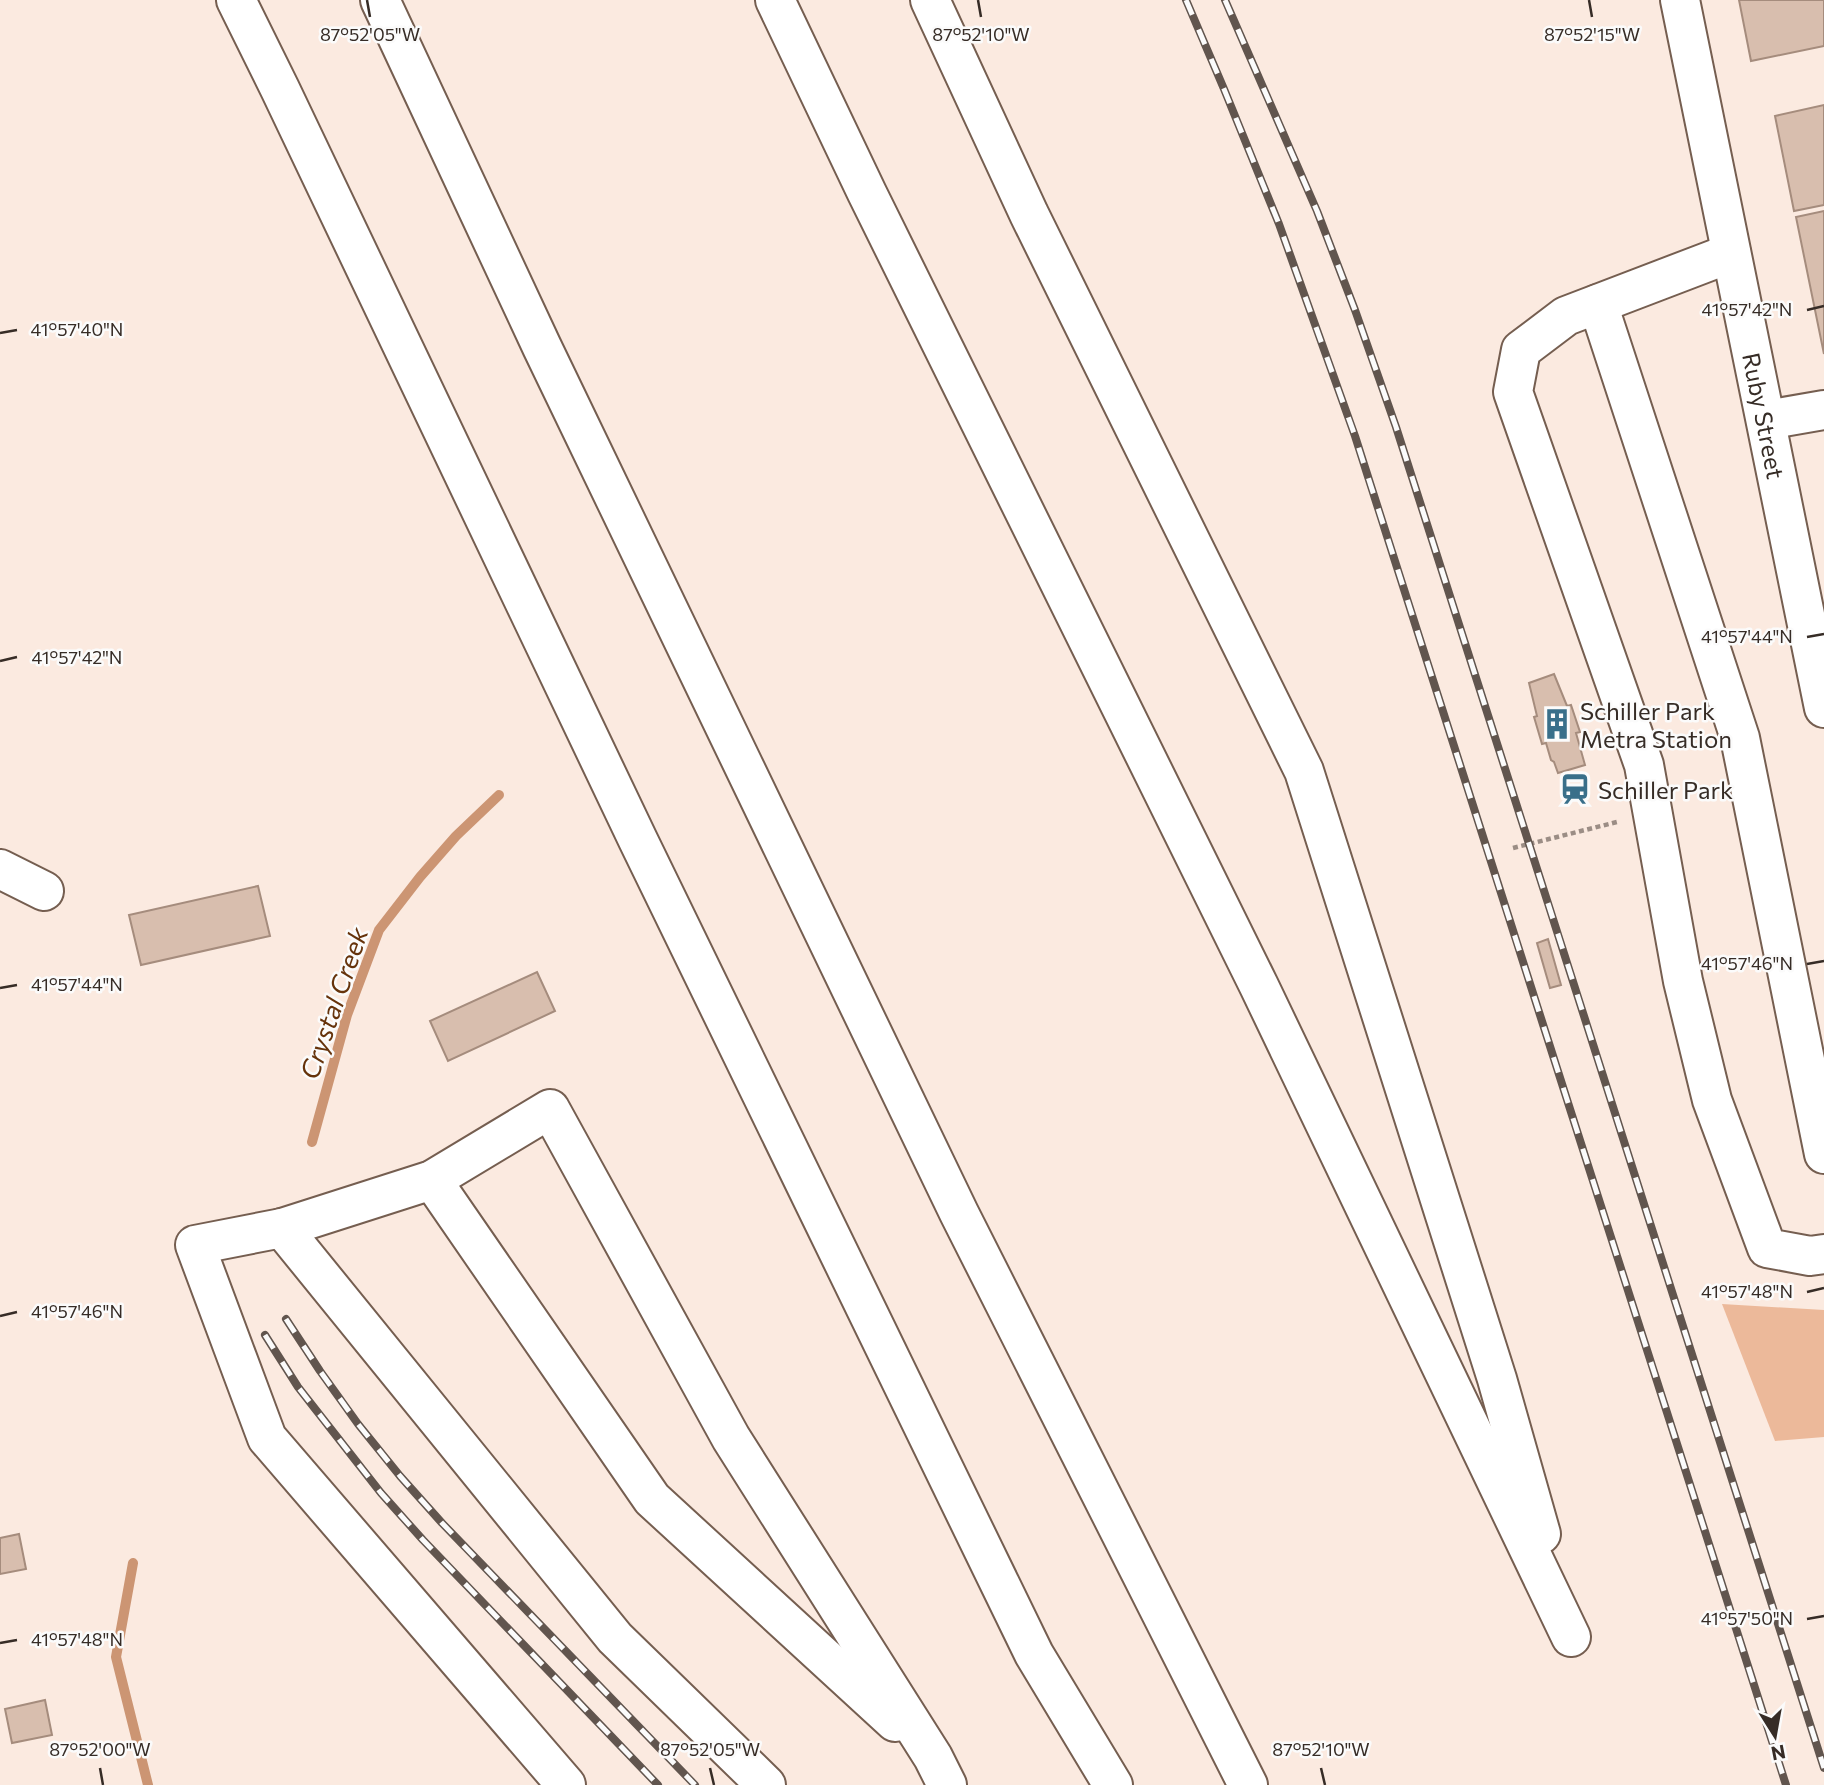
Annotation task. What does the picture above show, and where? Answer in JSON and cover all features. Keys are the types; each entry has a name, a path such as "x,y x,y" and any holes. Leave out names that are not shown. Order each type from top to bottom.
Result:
{"street":[{"path":"236,0 638,840 1034,1654 1113,1785"},
{"path":"380,0 548,360 953,1201 1248,1785"},
{"path":"775,0 867,193 1252,974 1571,1637 1497,1379 1304,771 1029,215 930,0"},
{"name":"Ruby Street","path":"1680,0 1824,708"},
{"path":"1731,253 1566,316 1521,350 1513,392 1644,765 1683,981 1712,1100 1767,1248 1810,1256 1824,1254"},
{"path":"1598,304 1740,738 1824,1154"},
{"path":"1766,420 1824,410"},
{"path":"0,869 44,891"},
{"path":"566,1785 267,1438 195,1245 282,1228 432,1180 550,1109 731,1438 940,1771"},
{"path":"432,1180 652,1499 940,1771"},
{"path":"282,1228 615,1637 766,1785"}],"path":[{"path":"1513,848 1653,813"}],"shaded area":[{"path":"1722,1304 1824,1310 1824,1437 1775,1441"}],"building":[{"path":"1739,0 1824,0 1824,46 1751,61"},
{"path":"1824,105 1824,205 1794,211 1775,116"},
{"path":"1824,211 1824,354 1796,217"},
{"name":"Schiller Park Metra Station","path":"1554,674 1567,706 1571,705 1580,732 1576,733 1585,765 1558,773 1546,743 1542,744 1534,717 1537,716 1529,683"},
{"path":"258,886 270,936 141,965 129,915"},
{"path":"1548,939 1561,985 1550,988 1537,943"},
{"path":"537,972 555,1011 448,1061 430,1021"},
{"path":"19,1534 26,1569 0,1574 0,1538"},
{"path":"45,1700 52,1735 12,1743 5,1709"}],"waterway":[{"name":"Crystal Creek","path":"312,1142 347,1015 379,930 456,836 499,795"},
{"name":"Crystal Creek","path":"133,1563 116,1657 148,1785"}],"railway":[{"path":"1186,0 1279,224 1355,436 1786,1785"},
{"path":"1225,0 1317,211 1396,427 1824,1768"},
{"path":"286,1319 358,1424 400,1476 695,1785"},
{"path":"265,1335 298,1387 381,1493 658,1785"}],"place":[{"name":"Schiller Park Metra Station","path":"1557,724"},
{"name":"Schiller Park","path":"1575,789"}]}
